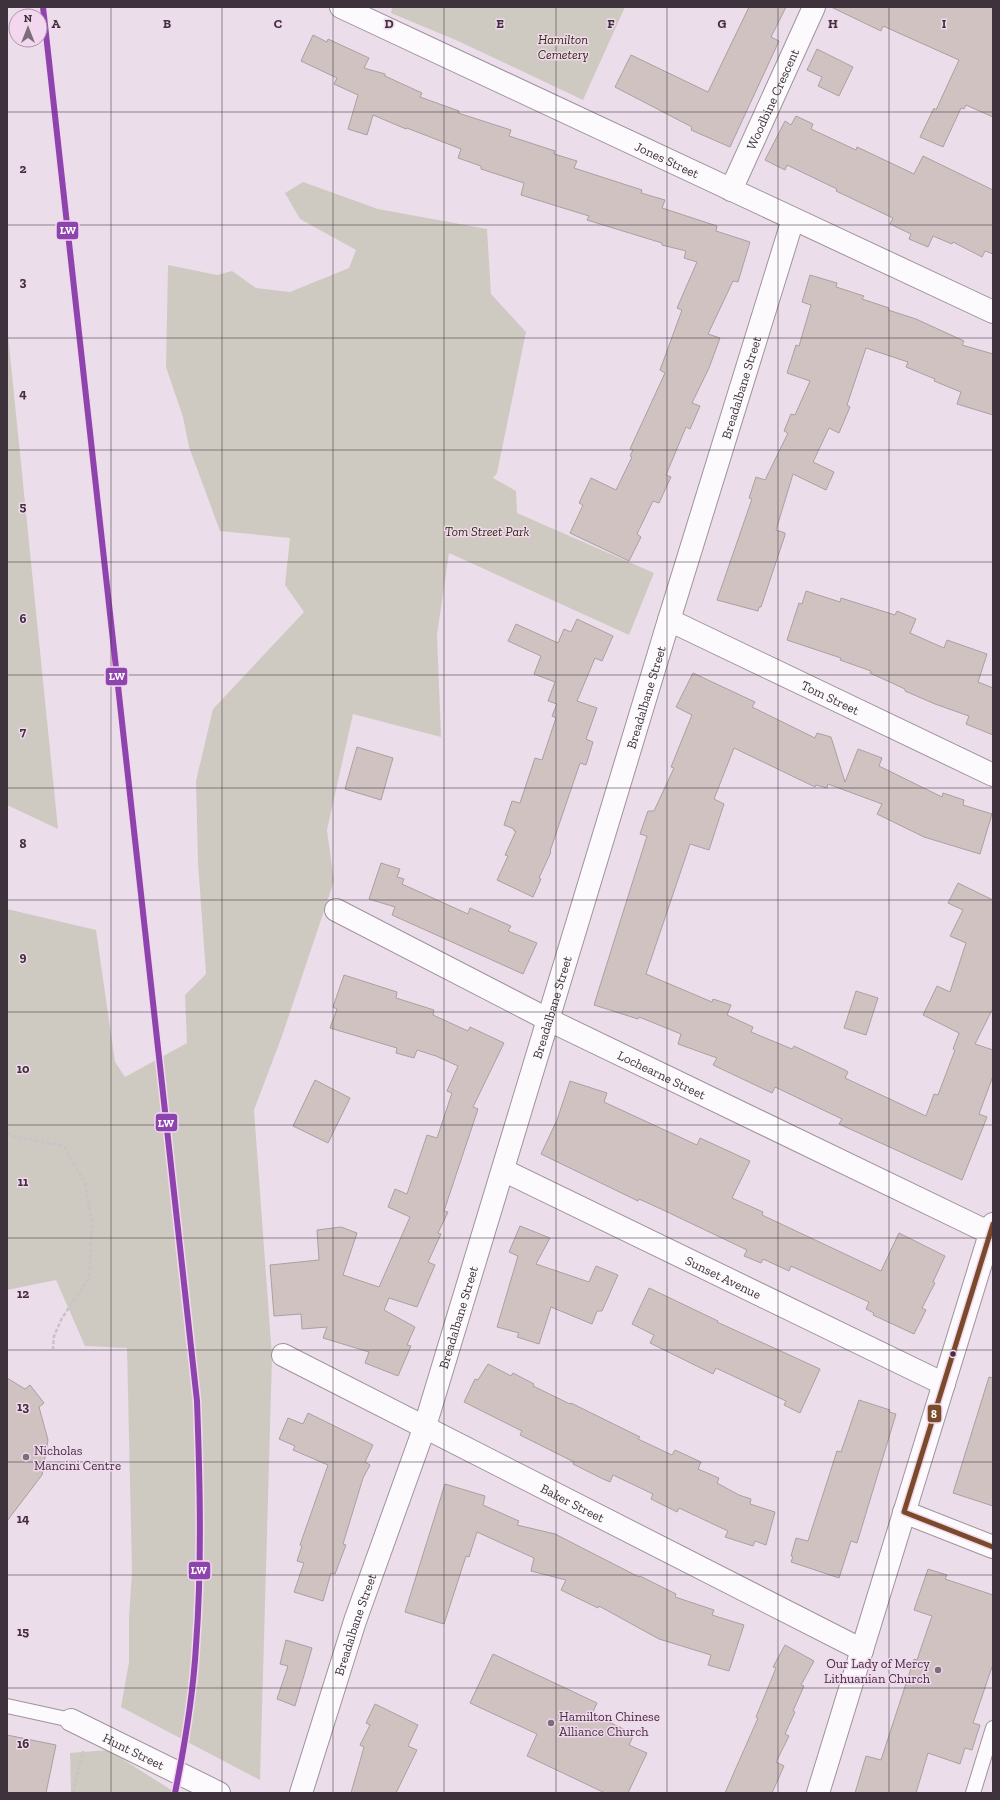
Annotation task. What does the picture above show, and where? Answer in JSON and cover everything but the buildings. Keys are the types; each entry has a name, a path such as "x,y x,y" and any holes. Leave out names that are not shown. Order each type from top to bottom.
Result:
{"street":[{"name":"Jones Street","path":"341,7 993,312"},
{"name":"Woodbine Crescent","path":"730,190 814,7"},
{"name":"Breadalbane Street","path":"301,1793 355,1621 425,1426 669,620 793,219"},
{"name":"Tom Street","path":"669,620 993,775"},
{"name":"Lochearne Street","path":"336,910 549,1020 992,1229"},
{"name":"Sunset Avenue","path":"503,1170 944,1384"},
{"path":"818,1793 992,1229"},
{"name":"Baker Street","path":"283,1355 425,1426 862,1650"},
{"path":"904,1512 993,1547"},
{"name":"Hunt Street","path":"80,1724 219,1793"}],"lane":[{"path":"7,1706 80,1724"},
{"path":"973,1793 989,1756 993,1728"}],"path":[{"path":"7,1132 11,1136 64,1146 85,1183 92,1224 89,1278 62,1318 54,1336 53,1349"},
{"path":"73,1793 80,1724"}],"green space":[{"name":"Hamilton Cemetery","path":"392,7 625,7 583,100 458,41 391,13"},
{"name":"Tom Street Park","path":"303,182 378,209 487,229 491,294 526,332 497,473 493,478 516,491 517,513 654,573 629,635 449,553 437,635 441,737 353,714 327,830 334,881 282,1036 254,1110 272,1357 260,1780 121,1707 129,1662 129,1617 132,1572 127,1348 85,1346 56,1280 7,1290 7,909 96,930 115,1062 125,1077 187,1043 185,995 206,974 198,863 196,781 213,709 304,612 285,585 290,538 220,531 189,447 183,417 166,367 168,265 217,275 232,271 256,288 290,292 349,268 356,250 300,219 285,193"},
{"path":"7,325 58,829 7,805"},
{"path":"108,1750 176,1793 71,1793 70,1753"}],"transit line":[{"name":"LW","path":"43,7 197,1401 200,1524 198,1616 191,1702 175,1793"},
{"name":"8","path":"993,1224 904,1512 993,1547"}],"place":[{"name":"Nicholas Mancini Centre","path":"26,1457"},
{"name":"Our Lady of Mercy Lithuanian Church","path":"938,1670"},
{"name":"Hamilton Chinese Alliance Church","path":"551,1723"}]}
